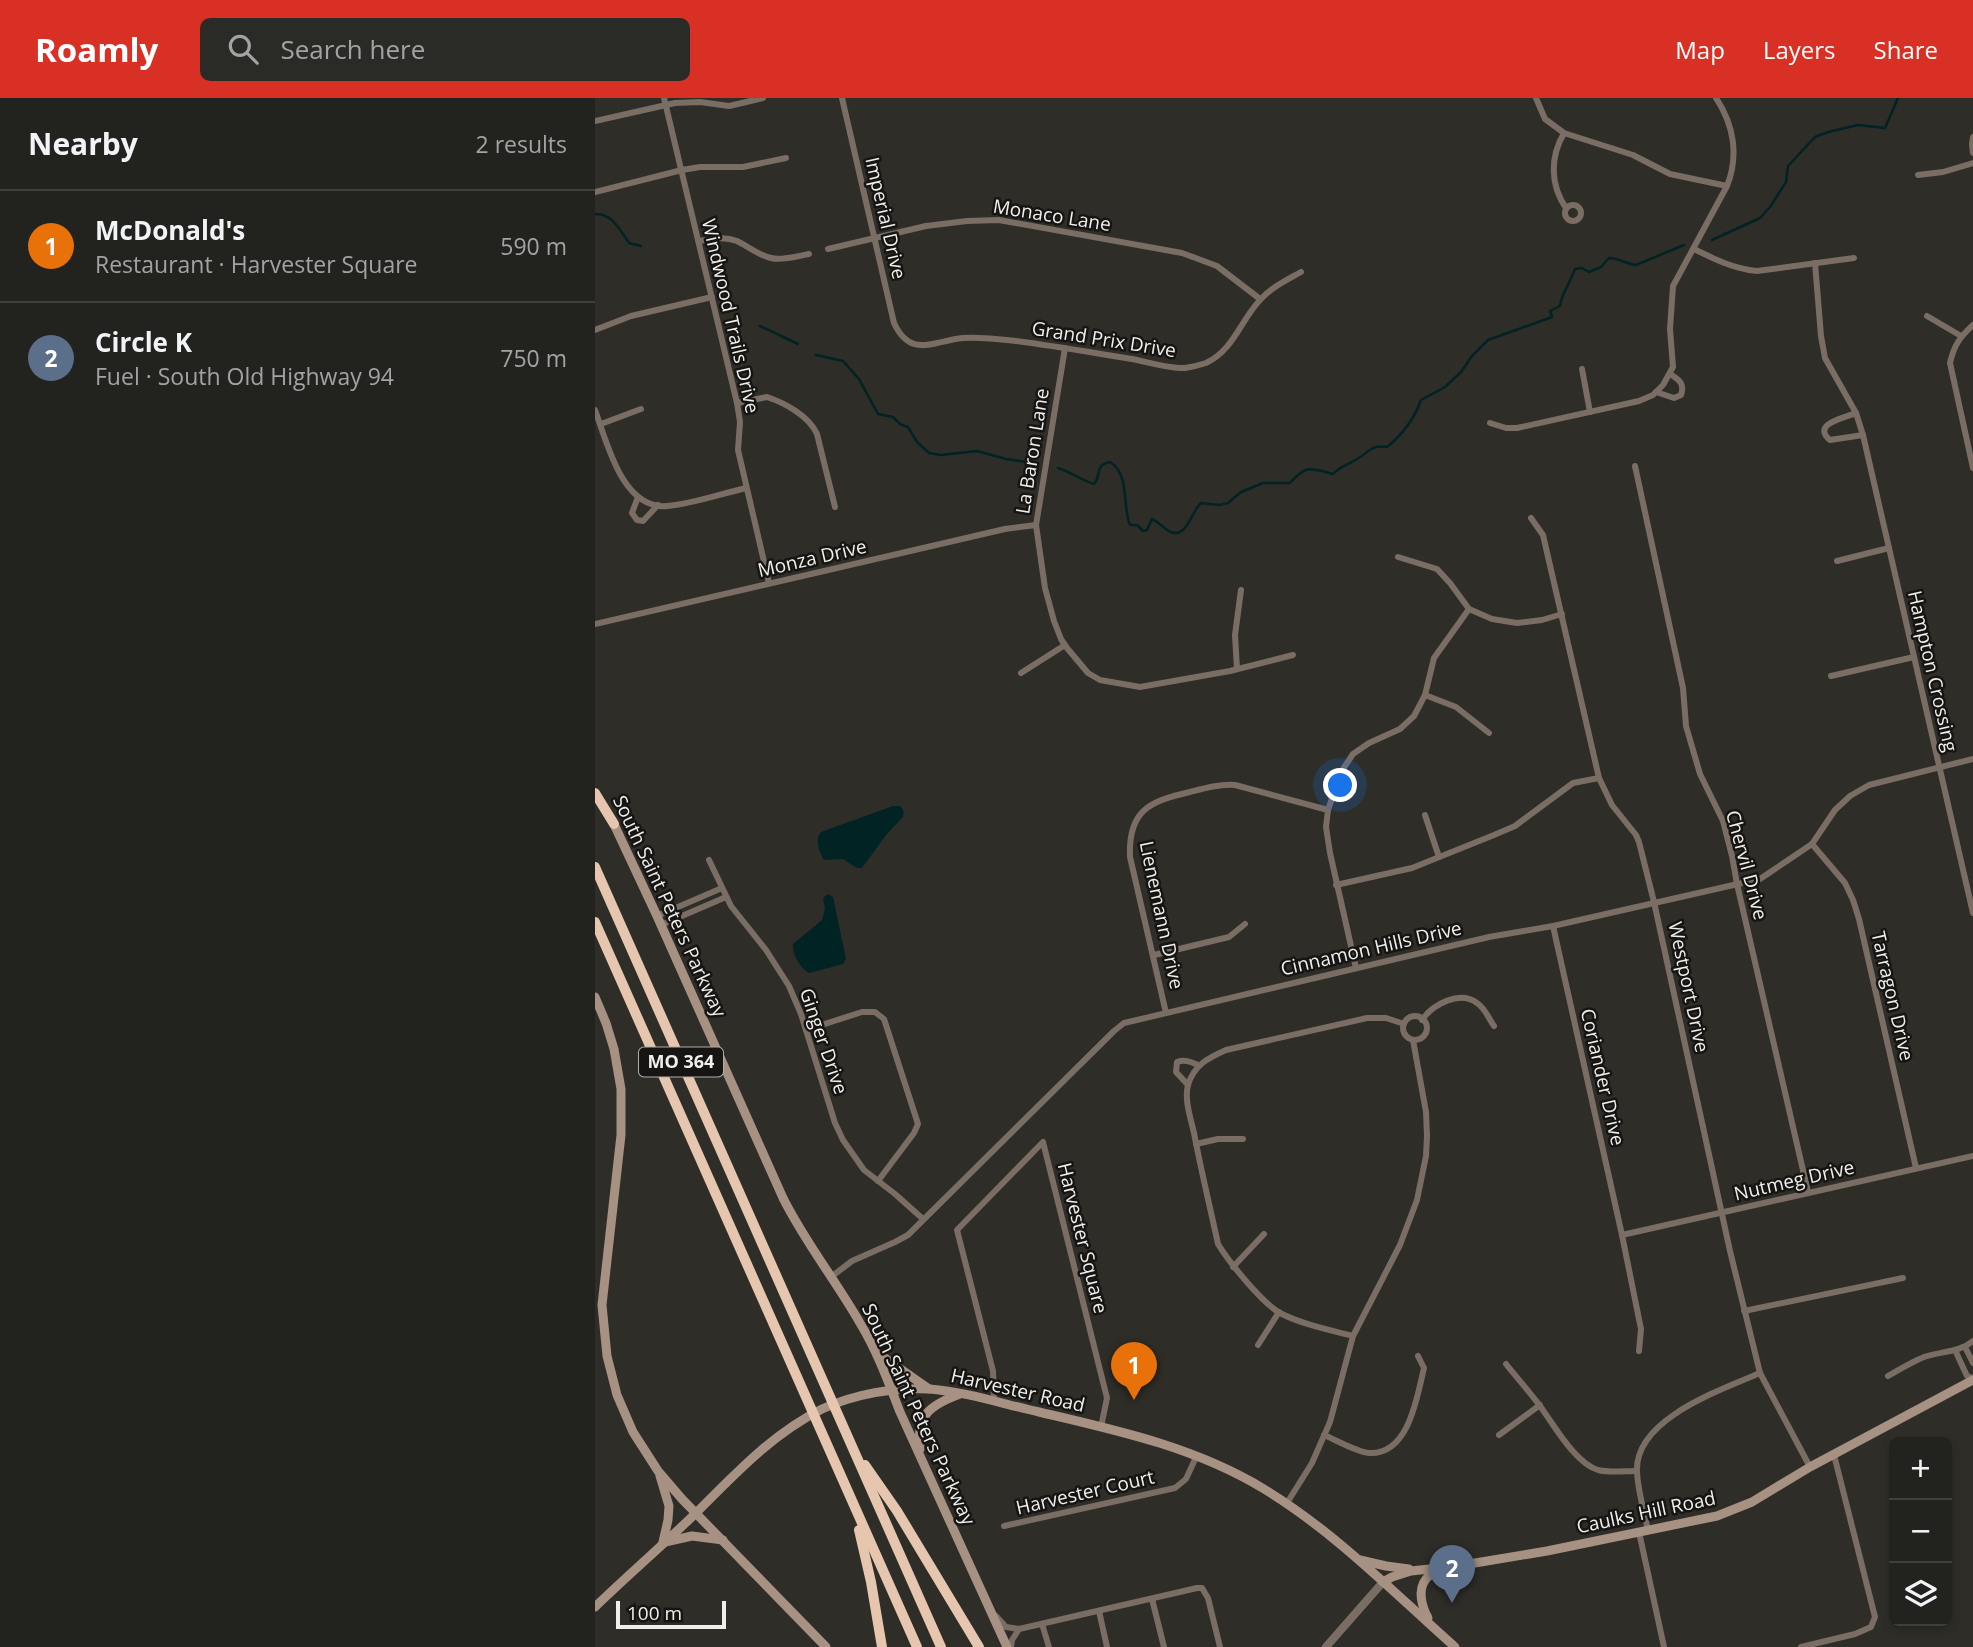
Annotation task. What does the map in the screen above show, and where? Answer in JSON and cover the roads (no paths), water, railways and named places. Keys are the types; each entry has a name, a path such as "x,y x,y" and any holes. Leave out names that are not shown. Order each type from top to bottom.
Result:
{"highway":[{"path":"595,793 614,824"},
{"name":"MO 364","path":"595,867 941,1647"},
{"name":"MO 364","path":"595,922 916,1647"},
{"path":"851,1445 897,1511 979,1647"},
{"path":"854,1506 871,1582 881,1647"}],"main road":[{"name":"South Saint Peters Parkway","path":"595,783 783,1198 875,1351 921,1459 1009,1647"},
{"path":"595,997 614,1049 621,1089 622,1115 602,1304 607,1356 623,1411 658,1472 826,1647"},
{"path":"875,1351 929,1389"},
{"name":"Caulks Hill Road","path":"1383,1582 1401,1573 1547,1551 1717,1516 1752,1502 1810,1467 1973,1379"},
{"name":"Harvester Road","path":"595,1606 755,1454 798,1422 850,1398 891,1390 929,1389 962,1393 1101,1427 1197,1455 1259,1486 1326,1531 1455,1647"},
{"path":"921,1459 918,1433 923,1418 930,1408 962,1393"},
{"path":"658,1472 669,1506 663,1542 692,1536 723,1540"},
{"path":"1358,1560 1421,1570"},
{"path":"1436,1628 1426,1615 1422,1604 1422,1590 1426,1579 1440,1568"}],"street":[{"path":"595,121 665,102 714,101 729,106 763,98"},
{"name":"Imperial Drive","path":"842,98 894,323 906,341"},
{"path":"1536,98 1545,119 1564,133 1633,155 1670,174 1727,186"},
{"path":"1490,423 1517,428 1640,401 1656,392 1670,374 1673,367 1673,286 1733,170 1733,140 1726,112 1716,98"},
{"name":"Windwood Trails Drive","path":"665,102 737,403 740,422 738,450 769,583"},
{"path":"1564,133 1554,158 1554,174 1559,198 1566,208"},
{"path":"1973,137 1973,153"},
{"path":"595,192 682,170 700,167 743,167 786,158"},
{"path":"1919,174 1943,172 1973,163"},
{"name":"Monaco Lane","path":"828,249 926,226 999,220 1182,253 1217,266 1260,299"},
{"path":"699,241 717,238 736,241 756,253 775,259 809,254"},
{"path":"1694,249 1745,270 1770,270 1854,258"},
{"name":"Hampton Crossing","path":"1815,263 1825,358 1856,413 1863,435 1973,913"},
{"name":"Grand Prix Drive","path":"906,341 926,345 960,338 989,337 1184,368 1205,364 1219,355 1228,347 1260,299 1301,272"},
{"path":"595,330 631,316 712,297"},
{"path":"1927,316 1961,336"},
{"path":"1973,325 1953,347 1950,363 1973,468"},
{"name":"La Baron Lane","path":"1065,348 1036,525 1045,588 1054,621 1065,645 1088,673 1100,680 1140,687 1237,669 1293,655"},
{"path":"1583,369 1590,412"},
{"path":"1656,392 1674,398 1681,395 1681,382 1670,374"},
{"path":"737,403 767,397 808,419 817,434 835,507"},
{"path":"601,425 641,409"},
{"path":"595,410 619,472 638,497 664,507 746,488"},
{"path":"1856,413 1829,424 1823,432 1830,440 1863,435"},
{"path":"1962,421 1973,418"},
{"name":"Chervil Drive","path":"1635,466 1683,688 1686,726 1700,774 1723,821 1733,856 1737,884 1808,1192"},
{"path":"638,497 632,513 637,520 643,521 658,505"},
{"name":"Westport Drive","path":"1531,517 1543,535 1598,778 1612,805 1636,835 1654,901 1721,1212 1760,1373 1810,1467"},
{"name":"Monza Drive","path":"595,624 1005,529 1036,525"},
{"path":"1837,561 1889,548"},
{"path":"1398,557 1437,569 1469,609 1506,622 1542,620 1562,614"},
{"path":"1237,669 1235,635 1241,590"},
{"path":"1356,968 1336,885 1326,828 1328,810 1341,772 1353,754 1369,743 1401,729 1414,716 1425,695 1434,658 1469,609"},
{"path":"1021,673 1065,645"},
{"path":"1831,676 1914,657"},
{"path":"1425,695 1456,707 1489,733"},
{"name":"Cinnamon Hills Drive","path":"831,1277 852,1261 908,1234 1124,1023 1489,937 1553,926 1760,879 1812,844 1835,810 1850,796 1869,785 1973,759"},
{"path":"1336,885 1412,868 1439,857 1515,825 1573,783 1598,778"},
{"name":"Lienemann Drive","path":"1166,1013 1130,856 1129,837 1135,820 1152,803 1166,797 1223,785 1235,785 1328,810"},
{"path":"1425,815 1439,857"},
{"name":"Tarragon Drive","path":"1812,844 1845,883 1860,919 1916,1168"},
{"name":"Ginger Drive","path":"709,860 736,914 782,974 795,1000 839,1132 859,1164 923,1219"},
{"path":"659,921 722,888"},
{"path":"659,921 726,897"},
{"path":"1154,955 1229,937 1245,924"},
{"name":"Coriander Drive","path":"1553,926 1622,1235 1641,1329 1639,1351"},
{"path":"1422,1020 1439,1002 1474,1000 1482,1006 1494,1026"},
{"path":"806,1030 866,1011 875,1012 884,1019 918,1124 878,1181"},
{"path":"1286,1503 1312,1463 1330,1422 1353,1336 1400,1245 1429,1157 1426,1112 1413,1040 1404,1034 1403,1024 1413,1016 1426,1024 1426,1032 1421,1038 1413,1040"},
{"path":"1353,1336 1279,1312 1233,1267 1219,1244 1188,1107 1188,1086 1198,1065 1226,1050 1367,1018 1385,1018 1403,1024"},
{"path":"1188,1086 1176,1072 1177,1062 1182,1060 1198,1065"},
{"path":"1196,1144 1218,1139 1243,1139"},
{"name":"Harvester Square","path":"994,1401 993,1371 957,1230 1043,1142 1107,1398 1101,1427"},
{"name":"Nutmeg Drive","path":"1622,1235 1973,1156"},
{"path":"1233,1267 1264,1234"},
{"path":"1744,1311 1903,1278"},
{"path":"1258,1345 1279,1312"},
{"path":"1888,1376 1926,1356 1965,1347 1973,1341"},
{"path":"1965,1347 1973,1363"},
{"path":"1955,1350 1967,1376 1973,1379"},
{"path":"1324,1435 1368,1453 1384,1451 1396,1444 1405,1431 1424,1368 1418,1356"},
{"path":"1506,1364 1568,1444 1589,1465 1609,1471 1636,1471"},
{"path":"1664,1647 1636,1471 1642,1449 1661,1423 1695,1402 1760,1373"},
{"path":"1499,1436 1540,1405"},
{"name":"Harvester Court","path":"1004,1526 1175,1488 1186,1479 1197,1455"},
{"path":"1801,1647 1855,1634 1871,1627 1875,1617 1834,1455"},
{"name":"Caulks Hill Road","path":"1326,1647 1383,1582"},
{"path":"990,1609 1006,1627 1019,1629 1202,1588 1208,1598 1220,1647"},
{"path":"1152,1599 1164,1647"},
{"path":"1099,1611 1107,1647"},
{"path":"1042,1624 1049,1647"},
{"path":"1009,1647 1019,1629"}],"water":[{"path":"893,806 900,806 903,817 862,868 857,868 843,859 824,860 818,842 821,832"},
{"path":"828,894 833,897 846,959 843,964 809,973 797,960 793,944 822,920 825,909 823,898"}],"waterway":[{"path":"1712,240 1760,218 1786,182 1788,166 1815,137 1858,125 1885,128 1898,98"},
{"path":"595,214 611,219 629,243 641,246"},
{"path":"1058,468 1094,484 1102,465 1110,462 1116,467 1123,482 1130,525 1147,530 1152,519 1171,532 1181,532 1201,503 1228,503 1241,492 1263,483 1290,483 1309,469 1333,474 1374,448 1387,447 1407,426 1421,400 1445,387 1488,340 1552,317 1550,311 1560,306 1575,269 1582,268 1589,272 1601,267 1609,258 1636,265 1684,245"},
{"path":"760,326 798,344"},
{"path":"816,355 843,361 859,379 878,414 893,417 908,427 917,442 929,453 941,455 977,451 1034,463"}],"place":[{"name":"McDonald's","path":"1134,1400"},
{"name":"Circle K","path":"1452,1603"}]}
